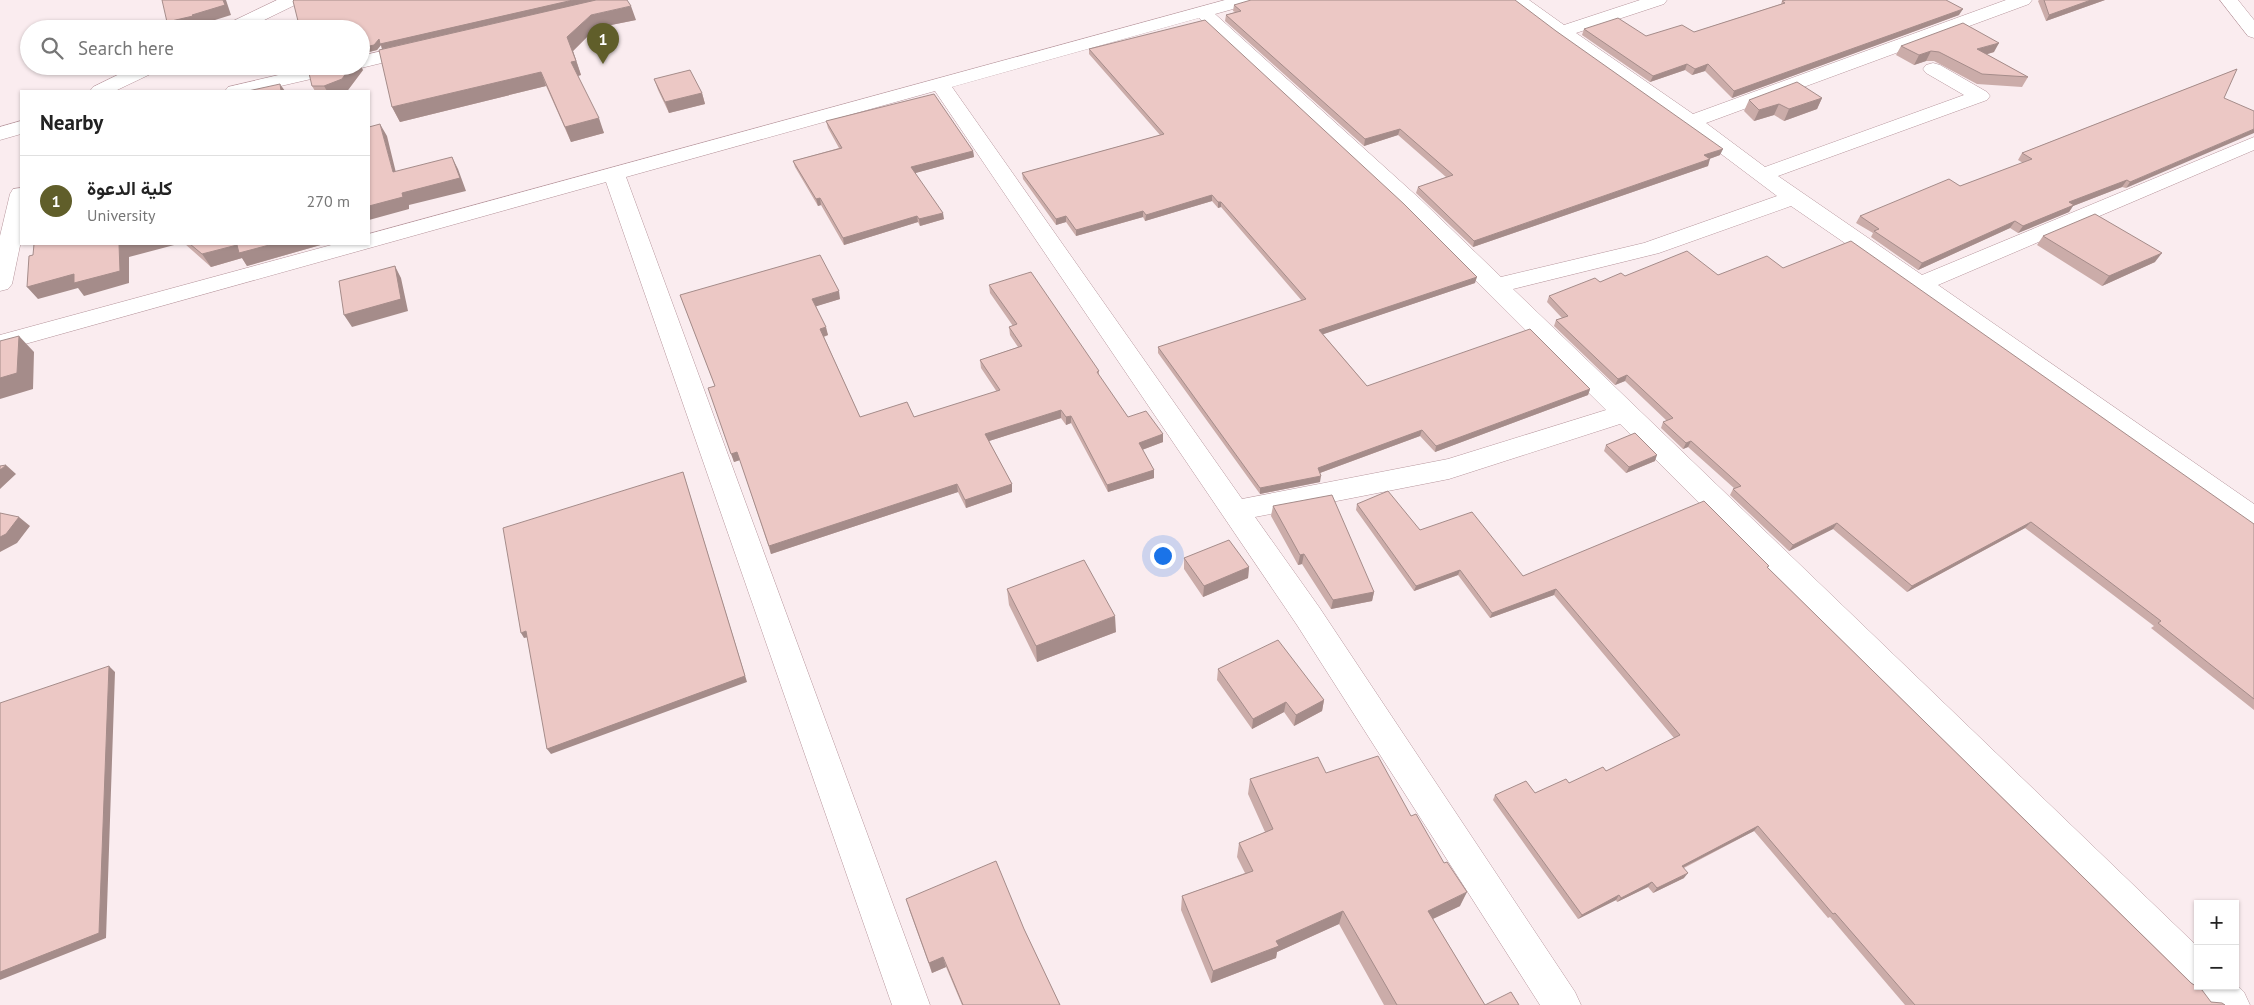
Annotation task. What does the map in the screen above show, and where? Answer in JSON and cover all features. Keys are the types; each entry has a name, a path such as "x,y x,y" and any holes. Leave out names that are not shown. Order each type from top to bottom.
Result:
{"street":[{"path":"250,20 291,0"},
{"path":"370,241 1245,0"},
{"path":"1517,0 1691,122 1793,198 1920,284 2254,518"},
{"path":"1561,32 1658,0"},
{"path":"1691,122 2022,0"},
{"path":"2229,0 2254,32"},
{"path":"1203,12 1412,204 2194,969"},
{"path":"370,60 438,44"},
{"path":"1762,175 1980,96 1933,69"},
{"path":"102,90 133,75"},
{"path":"239,90 304,75"},
{"path":"940,84 1308,616 1562,1005"},
{"path":"0,134 20,126"},
{"path":"1920,284 2254,143"},
{"path":"614,174 911,1005"},
{"path":"0,284 20,198"},
{"path":"1496,286 1651,248 1793,198"},
{"path":"0,343 356,245"},
{"path":"1235,511 1449,469 1625,413"},
{"path":"2215,990 2231,1005"}],"building":[{"path":"162,0 223,0 225,5 193,16 167,20"},
{"path":"573,0 380,44 379,39 374,45 370,46 370,20 298,20 293,1"},
{"path":"596,0 627,0 631,6 591,15 567,37 576,61 571,62 599,118 565,127 541,72 392,107 379,50"},
{"path":"1251,0 1515,0 1723,149 1704,155 1710,159 1474,241 1418,187 1453,175 1400,129 1365,139 1226,15 1241,11 1234,5"},
{"path":"1946,0 1963,9 1734,91 1708,64 1695,69 1687,64 1653,76 1584,29 1618,18 1646,36 1682,25 1694,32 1785,3 1782,1"},
{"path":"2044,0 2091,0 2049,15"},
{"path":"1205,20 1404,204 1477,277 1319,330 1367,386 1530,329 1590,389 1436,446 1422,430 1318,468 1321,476 1260,488 1158,347 1306,299 1221,202 1218,202 1212,195 1146,215 1143,211 1076,230 1066,216 1056,219 1022,173 1164,134 1089,49"},
{"path":"1963,23 1999,43 1977,49 2028,77 1982,74 1939,52 1931,51 1919,55 1901,46"},
{"path":"2237,69 2224,98 2254,111 2254,129 2130,182 2127,180 2069,202 2074,205 2023,226 2015,221 1922,263 1874,231 1879,229 1860,216 1949,179 1960,186 2032,159 2022,153"},
{"path":"690,70 702,93 665,102 654,79"},
{"path":"309,75 345,75 342,79 324,86 312,86"},
{"path":"1797,82 1822,98 1789,109 1779,104 1759,110 1749,100"},
{"path":"280,84 281,90 253,90"},
{"path":"934,94 973,151 911,167 943,213 919,219 917,216 843,238 820,198 816,199 793,161 842,148 826,121"},
{"path":"380,124 393,172 452,157 460,178 402,193 403,197 370,206 370,127"},
{"path":"2095,214 2162,253 2109,276 2043,236"},
{"path":"1851,241 2254,524 2254,699 2158,623 2161,621 2031,522 1912,586 1837,523 1793,545 1733,489 1741,486 1691,441 1686,443 1663,422 1673,418 1627,375 1618,379 1556,320 1568,316 1549,296 1595,278 1600,282 1621,273 1625,276 1687,251 1718,275 1767,256 1783,268"},
{"path":"34,245 119,245 120,271 74,283 74,274 27,287 29,256 33,255"},
{"path":"191,245 237,245 202,254"},
{"path":"237,245 269,245 239,253"},
{"path":"820,255 839,291 812,299 826,327 820,329 860,417 907,402 914,417 1000,390 980,360 1022,346 1009,327 1017,324 989,285 1031,272 1128,417 1146,411 1163,434 1139,443 1154,470 1107,485 1071,416 1066,417 1061,410 985,434 1012,484 965,500 957,484 769,546 737,452 731,454 708,388 715,386 680,295"},
{"path":"395,266 401,299 344,315 339,281"},
{"path":"19,336 17,373 0,378 0,341"},
{"path":"1635,433 1657,455 1629,467 1606,445"},
{"path":"683,472 745,676 547,749 526,631 521,633 503,528"},
{"path":"1388,491 1420,530 1472,512 1523,576 1704,501 1769,566 1767,567 2194,985 2194,990 2202,990 2211,1002 2225,1005 1915,1005 1835,913 1833,914 1758,826 1682,866 1688,873 1657,888 1652,882 1621,898 1619,895 1582,915 1495,795 1526,781 1535,793 1566,779 1569,783 1603,767 1606,771 1680,735 1556,589 1492,613 1460,570 1416,586 1357,504"},
{"path":"1332,495 1374,592 1333,600 1304,554 1300,555 1273,506"},
{"path":"0,513 19,517 6,534 0,537"},
{"path":"1229,540 1249,567 1204,586 1184,558"},
{"path":"1084,560 1115,616 1036,646 1007,589"},
{"path":"1278,640 1324,700 1296,715 1286,702 1253,719 1218,669"},
{"path":"109,666 99,933 0,972 0,703"},
{"path":"1378,756 1411,816 1416,814 1444,863 1447,862 1467,892 1428,911 1485,1005 1397,1005 1343,911 1276,941 1279,946 1213,971 1182,896 1253,871 1239,843 1273,829 1250,779 1318,757 1326,773"},
{"path":"996,861 1024,929 1060,1005 963,1005 943,957 929,963 906,899"},
{"path":"1511,992 1519,1005 1485,1005"}],"place":[{"name":"كلية الدعوة","path":"603,64"}]}
